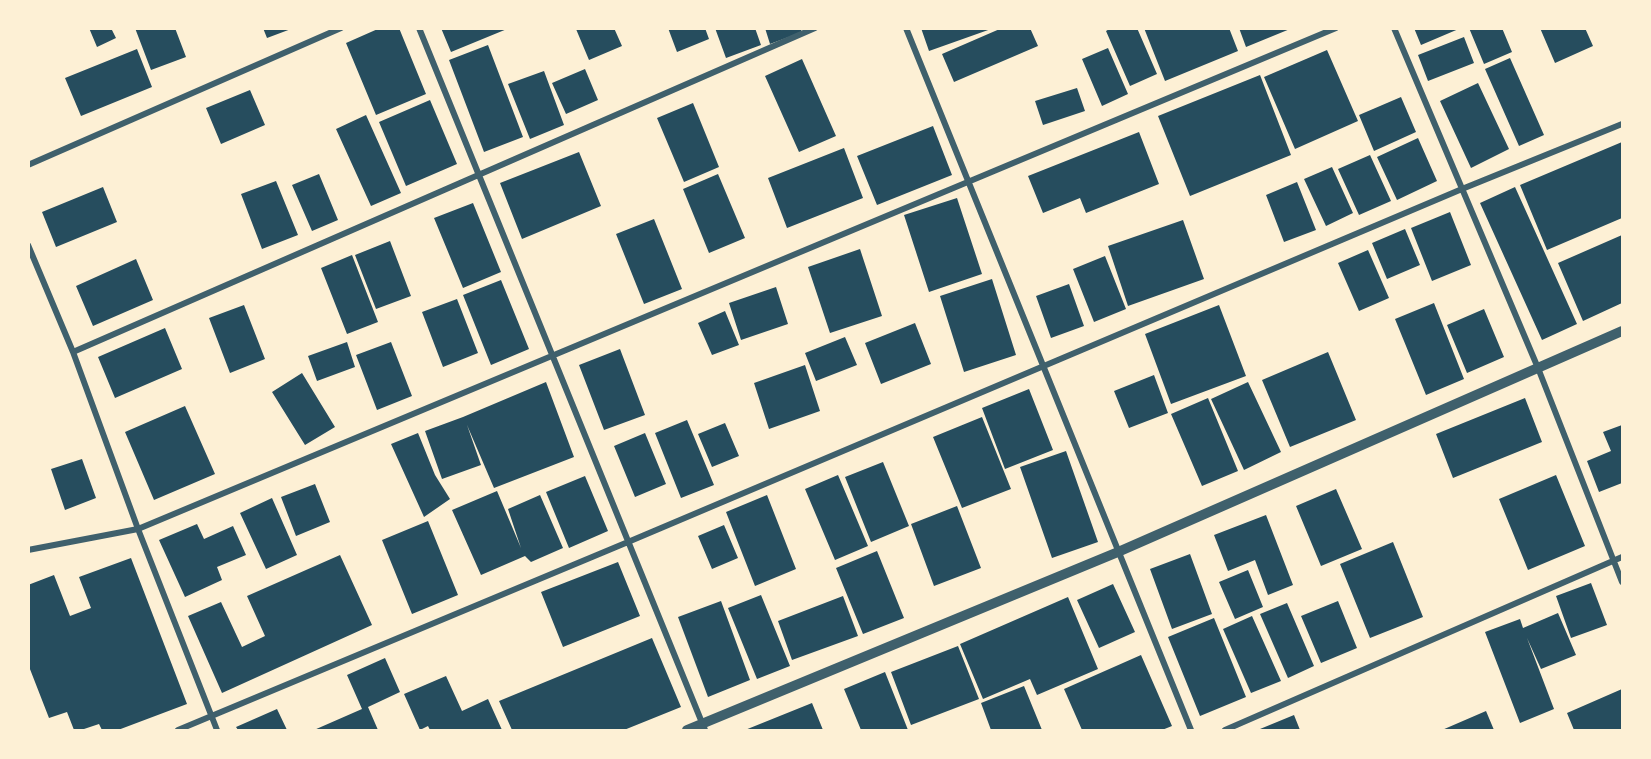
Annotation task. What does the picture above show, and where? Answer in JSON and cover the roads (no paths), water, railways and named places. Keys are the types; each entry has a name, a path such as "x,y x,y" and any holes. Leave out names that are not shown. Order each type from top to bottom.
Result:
{"street":[{"path":"28,165 341,28"},
{"path":"419,28 703,727"},
{"path":"73,352 814,28"},
{"path":"906,28 1191,730"},
{"path":"28,549 138,529 1336,28"},
{"path":"1394,28 1538,368 1623,582"},
{"path":"178,730 1462,189 1623,124"},
{"path":"28,245 73,352 138,529 218,730"},
{"path":"687,730 703,727 1118,552 1623,332"},
{"path":"1225,730 1623,557"}]}
